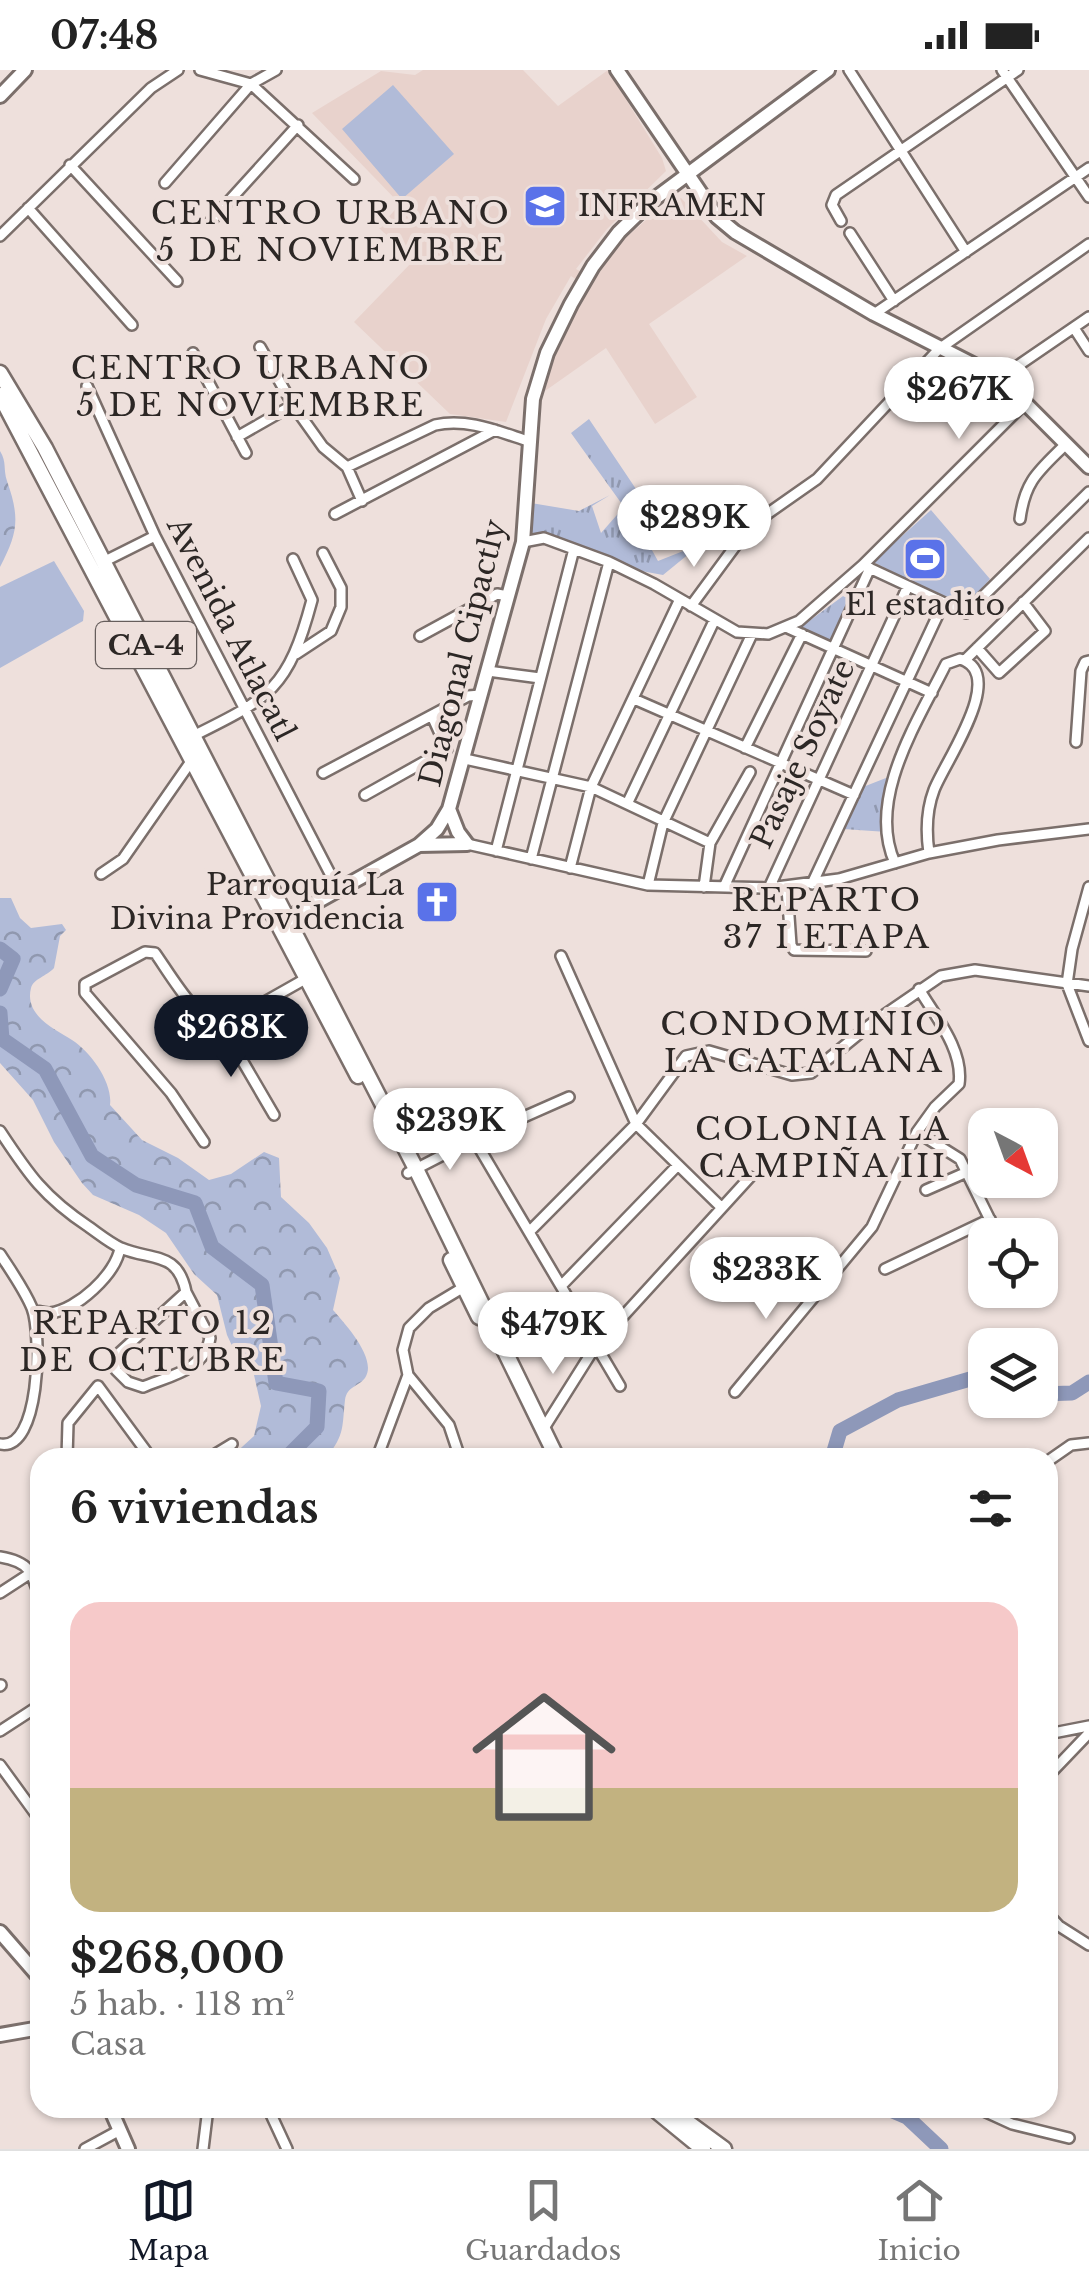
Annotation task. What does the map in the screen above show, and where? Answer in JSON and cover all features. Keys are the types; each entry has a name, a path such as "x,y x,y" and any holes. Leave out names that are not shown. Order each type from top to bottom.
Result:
{"main road":[{"name":"CA-4","path":"0,374 44,448 98,565 552,1448"},
{"name":"CA-4","path":"0,395 98,565"},
{"name":"CA-4","path":"188,739 192,760 284,921 308,978 412,1171 542,1448"},
{"path":"664,2118 703,2149"},
{"path":"682,2118 724,2149"}],"street":[{"path":"3,86 25,70"},
{"path":"0,236 151,88 178,70"},
{"path":"200,70 251,84 354,179"},
{"path":"164,183 251,84 276,70"},
{"path":"617,70 717,217 735,232 874,314 1000,378 1089,467"},
{"name":"Diagonal Cipactly","path":"284,921 419,845 449,809 523,542 533,400 544,364 578,291 620,232 649,203 828,70"},
{"path":"849,70 966,252"},
{"path":"841,220 832,205 840,192 1005,74 1018,70"},
{"path":"1005,74 1089,198"},
{"path":"210,221 298,125"},
{"path":"70,165 177,281"},
{"path":"874,314 1089,168"},
{"path":"28,208 132,325"},
{"path":"850,233 894,300"},
{"path":"691,606 750,526 817,480 939,349 1089,244"},
{"path":"1000,378 1089,317"},
{"path":"1074,328 1089,351"},
{"path":"260,347 323,447 348,466 362,501"},
{"path":"193,353 246,453"},
{"name":"Avenida Atlacatl","path":"87,386 154,536 339,890"},
{"path":"523,542 544,538 574,549 608,562 737,632 768,634 788,628 867,567 1024,404"},
{"path":"237,438 293,405"},
{"path":"348,466 434,425 464,422 528,441"},
{"path":"335,514 495,430"},
{"path":"1020,519 1023,495 1030,480 1066,444"},
{"path":"867,567 966,613 1089,492"},
{"path":"98,565 154,536"},
{"path":"966,660 1089,538"},
{"path":"496,851 574,549"},
{"path":"296,654 331,631 341,607 341,588 323,552"},
{"path":"188,739 276,687 296,654 312,597 293,559"},
{"path":"531,859 608,562"},
{"path":"724,887 834,649 867,567"},
{"name":"Pasaje Soyate","path":"769,888 908,586"},
{"path":"420,636 497,594 508,596"},
{"path":"570,868 591,787 680,599"},
{"path":"977,648 999,673 1045,631 1024,602"},
{"path":"812,884 943,604"},
{"path":"628,802 714,621"},
{"path":"788,628 932,693"},
{"path":"648,885 663,823 752,634"},
{"path":"745,748 802,634"},
{"path":"894,863 887,846 892,785 904,750 946,664 966,660 975,668 978,679 976,704 933,792 926,831 929,853"},
{"path":"1076,742 1080,671 1089,661"},
{"path":"488,671 540,678"},
{"path":"323,773 468,696 482,695"},
{"path":"634,699 854,795"},
{"path":"366,795 447,749 432,716"},
{"path":"465,759 591,787 710,843"},
{"path":"101,874 124,860 192,760"},
{"path":"704,887 710,843 750,772"},
{"path":"449,809 458,832 468,844"},
{"path":"419,845 468,844 648,885 787,888 929,853 1089,829"},
{"path":"1089,887 1074,938 1067,984 1089,1040"},
{"path":"787,888 794,950 866,951"},
{"path":"204,1142 172,1093 84,988 85,984 144,952 156,953 202,1016 222,1026 308,978"},
{"path":"561,956 636,1124 721,1207"},
{"path":"530,1231 636,1124 686,1056 709,1051 792,1075 807,1074 941,976 975,970 1089,986"},
{"path":"736,1392 872,1226 918,1132 935,1107 956,1088 960,1079 954,1049 919,989"},
{"path":"222,1026 274,1115"},
{"path":"412,1171 570,1097"},
{"path":"0,1131 51,1200 120,1248 162,1258 184,1280 186,1292 210,1338 206,1353 194,1366 144,1387 128,1382 116,1370 117,1355 186,1292"},
{"path":"918,1132 960,1159 990,1218"},
{"path":"474,1139 620,1386"},
{"path":"561,1286 677,1166"},
{"path":"926,1190 967,1172"},
{"path":"544,1428 595,1347 750,1177"},
{"path":"884,1269 968,1229"},
{"path":"33,1310 49,1313 64,1309 86,1294 114,1265 120,1248"},
{"path":"0,1254 33,1310 39,1357 38,1375 18,1442 10,1446 0,1444"},
{"path":"457,1448 449,1425 408,1375 403,1350 409,1328 430,1308 464,1288"},
{"path":"381,1448 408,1375"},
{"path":"68,1448 68,1423 98,1386 144,1448"},
{"path":"1058,1454 1072,1445 1089,1442"},
{"path":"225,1448 232,1444"},
{"path":"0,1557 30,1567"},
{"path":"0,1593 30,1573"},
{"path":"0,1731 30,1712"},
{"path":"1058,1733 1089,1730"},
{"path":"1058,1765 1089,1730"},
{"path":"0,1765 30,1806"},
{"path":"1058,1925 1089,1945"},
{"path":"1,1934 30,1967"},
{"path":"0,2034 30,2030"},
{"path":"115,2118 128,2149"},
{"path":"204,2149 207,2118"},
{"path":"273,2118 287,2149"},
{"path":"998,2118 1070,2138"},
{"path":"85,2149 120,2130"}],"shaded area":[{"path":"423,70 523,70 558,106 608,70 662,158 666,171 607,229 576,269 595,279 621,242 655,212 681,198 722,242 747,256 649,324 697,397 655,424 606,348 545,391 554,352 588,287 571,276 546,319 506,422 450,414 354,322 413,261 379,228 400,204 312,113 381,71 415,75"}],"green space":[{"path":"393,85 454,154 402,199 342,129"},
{"path":"589,419 640,495 627,505 658,561 701,544 663,575 625,568 528,531 531,503 579,511 610,495 592,506 601,533 624,507 571,433"},
{"path":"0,451 15,516 14,535 0,567"},
{"name":"El estadito","path":"931,510 990,579 964,608 873,562"},
{"path":"54,561 84,611 83,621 0,668 0,587"},
{"path":"858,585 834,642 801,627"},
{"path":"891,776 887,832 843,829 863,787"},
{"path":"0,898 11,898 20,918 31,928 62,924 66,930 60,936 54,968 32,985 30,998 36,1014 93,1060 108,1087 110,1105 142,1140 209,1180 231,1174 264,1152 279,1158 281,1197 309,1223 327,1248 340,1278 333,1310 358,1342 367,1361 365,1378 346,1395 343,1424 334,1448 241,1448 254,1436 261,1406 254,1375 227,1335 217,1295 194,1274 166,1233 139,1215 93,1195 54,1142 33,1100 0,1063"}],"waterway":[{"path":"0,949 13,959 0,989"},
{"path":"0,1013 2,1039 45,1069 92,1156 136,1185 195,1203 212,1247 262,1285 276,1383 319,1391 317,1427 296,1448"},
{"path":"835,1448 840,1431 898,1400 968,1380"},
{"path":"1058,1393 1072,1393 1089,1382"},
{"path":"908,2118 941,2149"}],"place":[{"name":"INFRAMEN","path":"545,206"},
{"name":"El estadito","path":"925,559"},
{"name":"Parroquía La Divina Providencia","path":"437,902"}],"district":[{"name":"CENTRO URBANO 5 DE NOVIEMBRE","path":"331,232"},
{"name":"CENTRO URBANO 5 DE NOVIEMBRE","path":"251,386"},
{"name":"REPARTO 37 I ETAPA","path":"827,918"},
{"name":"CONDOMINIO LA CATALANA","path":"804,1042"},
{"name":"COLONIA LA CAMPIÑA III","path":"823,1148"},
{"name":"REPARTO 12 DE OCTUBRE","path":"153,1342"}]}
